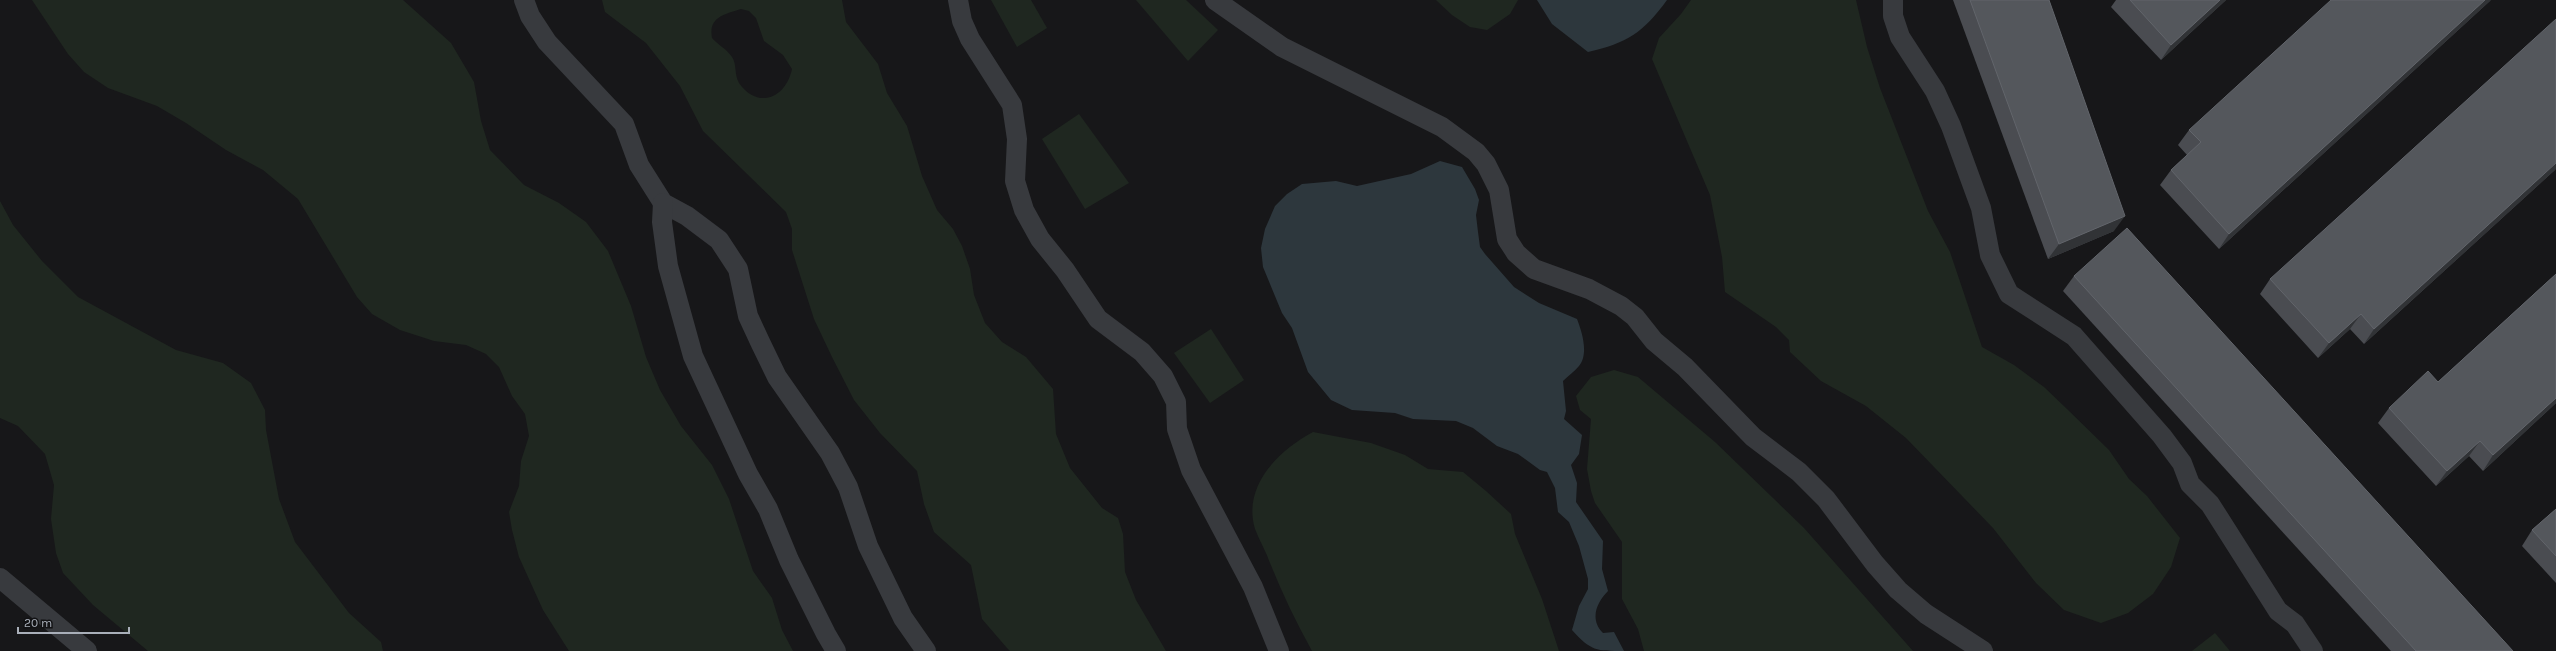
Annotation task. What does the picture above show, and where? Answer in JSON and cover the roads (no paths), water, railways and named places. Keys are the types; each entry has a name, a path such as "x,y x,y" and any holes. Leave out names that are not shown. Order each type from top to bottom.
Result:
{"lane":[{"path":"958,0 962,21 970,39 1012,105 1017,139 1015,181 1024,210 1040,239 1065,270 1098,319 1142,352 1163,376 1176,402 1177,429 1191,470 1252,587 1279,651"},
{"path":"1215,0 1282,46 1442,127 1476,152 1486,164 1499,190 1506,239 1516,253 1534,269 1589,289 1621,306 1635,317 1654,341 1685,367 1752,437 1799,472 1826,499 1875,564 1898,590 1926,614 1983,651"},
{"path":"1893,0 1892,16 1900,37 1935,91 1951,126 1981,208 1990,255 2009,294 2074,336 2158,431 2182,463 2190,484 2210,504 2278,611 2295,624 2313,651"},
{"path":"526,1 530,16 547,42 624,124 637,160 663,203 687,216 719,240 738,269 748,316 777,377 830,453 848,487 868,546 903,618 926,651"},
{"path":"663,203 662,222 668,266 693,356 748,474 768,509 789,560 836,651"},
{"path":"0,578 87,651"}]}
